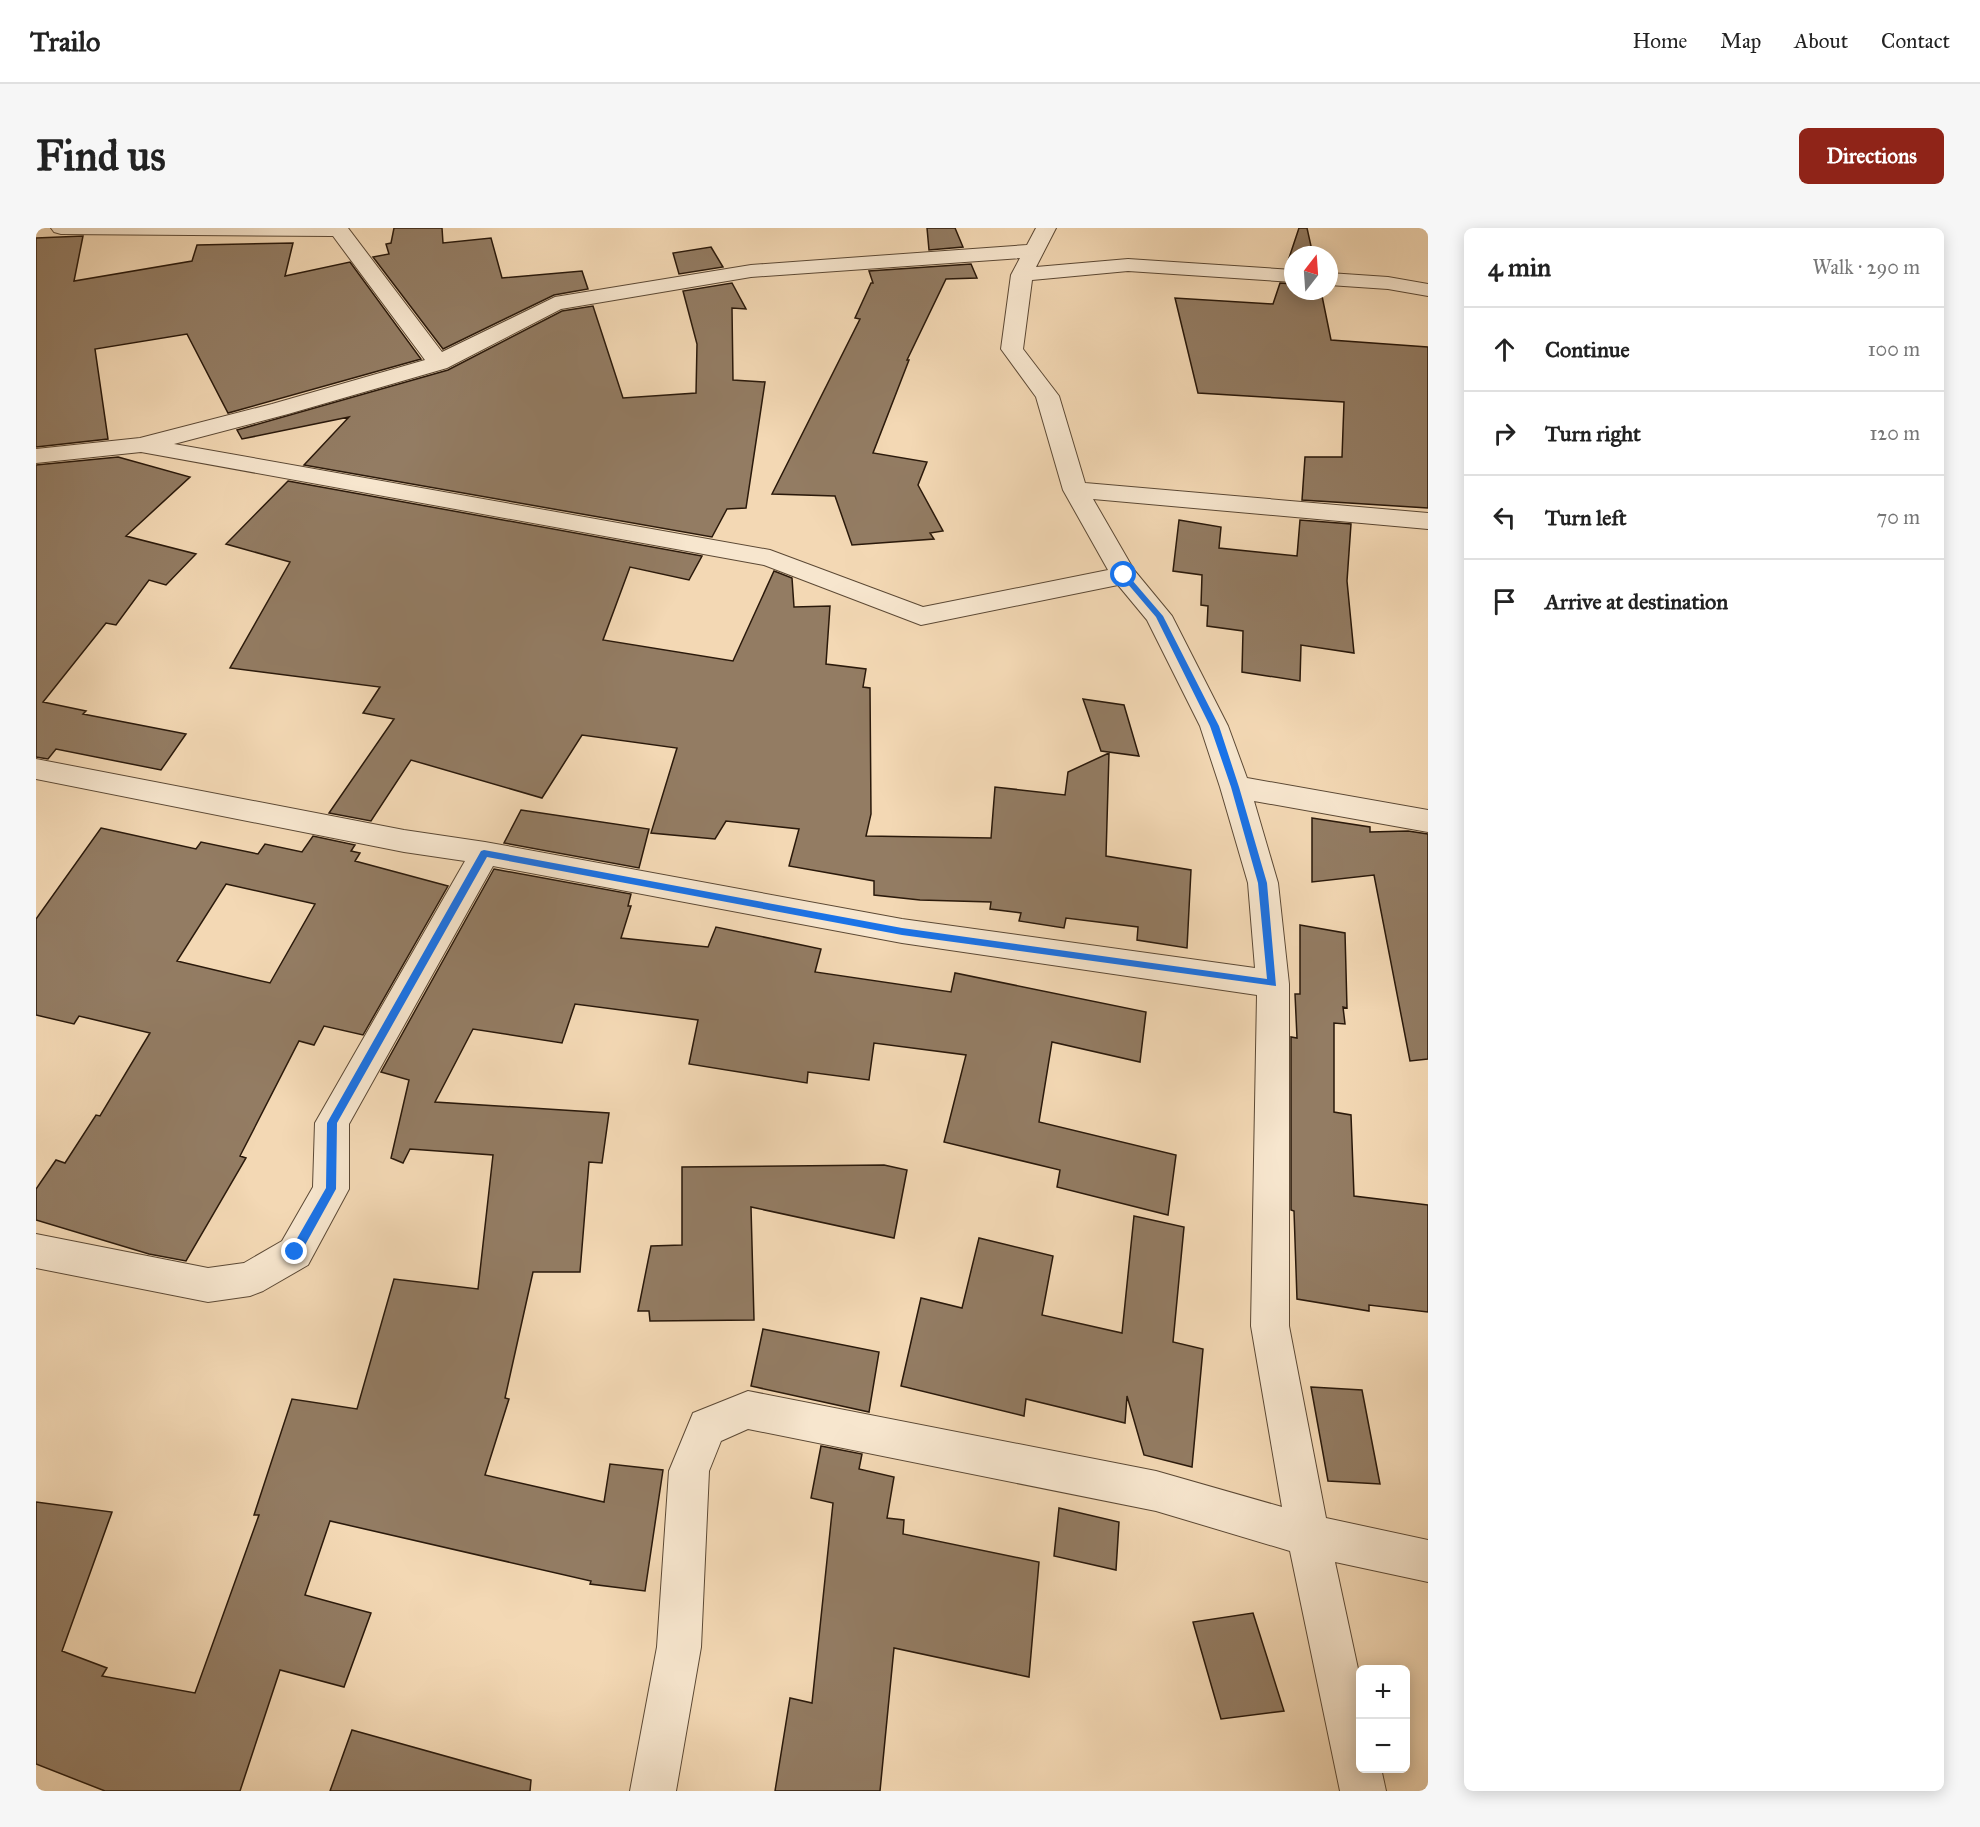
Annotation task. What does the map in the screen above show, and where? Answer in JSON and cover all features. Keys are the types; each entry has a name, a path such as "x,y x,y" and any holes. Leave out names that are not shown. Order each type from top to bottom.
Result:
{"street":[{"path":"61,228 337,229 439,363"},
{"path":"1046,228 1029,263 1012,349 1047,396 1075,490 1124,575 1159,616 1214,726 1235,787 1263,883 1273,984 1270,1326 1308,1535 1363,1791"},
{"path":"36,456 141,445 280,409 439,363 555,303 751,271 1029,263 1128,265 1284,275"},
{"path":"1338,280 1388,283 1428,290"},
{"path":"141,445 770,558 921,616 1124,575"},
{"path":"1075,490 1428,521"},
{"path":"36,770 70,774 404,841 484,853 902,932 1273,984"},
{"path":"1235,787 1428,821"},
{"path":"36,1251 208,1285 250,1279 295,1252 331,1189 332,1123 484,853"},
{"path":"653,1791 679,1647 688,1471 707,1427 748,1410 1156,1491 1308,1535 1428,1561"}],"building":[{"path":"394,228 442,228 443,243 491,238 502,278 582,271 588,289 554,295 443,349 373,257 389,254 386,244 391,243"},
{"path":"927,228 955,228 963,247 929,250"},
{"path":"1299,228 1307,228 1311,246 1293,246"},
{"path":"83,236 74,281 192,261 197,245 293,243 285,276 350,262 421,359 228,413 187,334 95,349 108,439 36,447 36,238"},
{"path":"711,247 723,267 679,274 673,253"},
{"path":"971,264 977,278 946,279 907,360 909,360 873,453 927,462 918,485 943,531 930,533 934,539 852,545 835,496 772,494 860,319 855,318 873,283 869,271"},
{"path":"732,283 746,309 732,308 733,380 765,382 746,508 727,509 712,537 304,465 349,417 242,439 237,430 448,370 562,311 593,306 623,398 696,393 697,344 683,291"},
{"path":"1280,283 1284,283 1284,300 1323,300 1331,340 1428,347 1428,508 1302,500 1305,457 1342,457 1344,402 1198,393 1175,298 1273,304"},
{"path":"118,457 190,477 126,536 196,554 166,585 149,580 116,625 106,623 43,702 86,711 83,714 186,734 161,770 56,749 48,759 36,757 36,465"},
{"path":"288,481 702,556 689,580 630,567 603,640 733,661 774,571 792,578 794,607 830,606 826,664 866,669 863,687 870,688 871,814 866,836 991,838 995,787 1065,795 1068,772 1109,753 1106,856 1191,870 1187,948 1137,940 1138,927 1066,918 1064,928 1019,921 1021,913 990,909 991,902 920,900 874,895 874,881 789,866 799,829 726,821 715,839 651,833 677,748 582,735 542,798 411,760 371,821 329,813 394,719 363,713 380,687 230,668 290,562 226,544"},
{"path":"1179,520 1221,527 1219,548 1297,556 1300,520 1351,524 1347,581 1354,653 1301,645 1300,681 1242,672 1243,631 1207,626 1208,606 1201,605 1202,575 1173,571"},
{"path":"1083,699 1124,705 1139,756 1101,751"},
{"path":"521,810 649,829 639,868 504,843"},
{"path":"1312,818 1370,827 1370,832 1408,831 1428,834 1428,1059 1410,1061 1374,875 1312,882"},
{"path":"101,828 196,849 201,842 258,854 265,844 302,852 313,836 355,845 351,851 360,853 355,861 448,886 363,1035 324,1026 314,1045 299,1041 240,1156 246,1158 186,1261 149,1254 36,1220 36,1189 56,1160 65,1163 96,1115 100,1116 150,1033 79,1016 74,1024 36,1015 36,919","holes":["226,884 315,904 270,983 177,961"]},
{"path":"494,869 631,894 628,906 631,906 621,938 708,947 716,927 821,949 815,972 951,992 955,973 1146,1012 1140,1062 1052,1042 1039,1122 1176,1155 1168,1215 1057,1187 1060,1170 944,1142 966,1055 874,1043 869,1080 808,1072 807,1083 689,1064 698,1020 575,1004 562,1043 473,1029 435,1102 609,1113 602,1163 589,1162 580,1272 533,1272 505,1398 509,1399 485,1475 604,1502 610,1464 663,1470 645,1591 590,1584 591,1581 330,1521 305,1595 371,1613 344,1687 280,1670 240,1791 105,1791 36,1764 36,1502 112,1512 62,1651 107,1668 102,1676 195,1693 259,1515 254,1515 292,1399 357,1409 394,1279 478,1289 493,1155 410,1149 403,1163 391,1158 409,1080 381,1072"},
{"path":"1300,925 1345,933 1347,1008 1343,1007 1345,1024 1334,1023 1334,1112 1351,1115 1354,1196 1428,1205 1428,1312 1369,1305 1369,1311 1297,1299 1294,1211 1291,1210 1291,1037 1297,1038 1295,994 1300,994"},
{"path":"884,1165 907,1170 894,1238 751,1207 754,1320 650,1321 649,1311 638,1311 651,1246 682,1245 682,1167"},
{"path":"1134,1216 1184,1227 1173,1342 1203,1349 1192,1467 1144,1455 1127,1396 1125,1423 1026,1399 1024,1416 901,1386 921,1298 962,1308 979,1238 1053,1256 1042,1315 1122,1333"},
{"path":"763,1329 879,1352 869,1412 751,1386"},
{"path":"1311,1387 1362,1390 1380,1484 1328,1481"},
{"path":"821,1446 862,1454 859,1469 894,1477 887,1518 904,1520 903,1534 1039,1562 1029,1677 894,1648 880,1791 775,1791 790,1698 812,1703 833,1503 811,1498"},
{"path":"1059,1508 1119,1522 1116,1570 1054,1556"},
{"path":"1253,1613 1284,1711 1221,1719 1193,1622"},
{"path":"352,1730 531,1780 530,1791 330,1791"}],"route":[{"path":"295,1252 331,1189 332,1123 484,853 902,932 1273,984 1263,883 1235,787 1214,726 1159,616 1124,575"}]}
